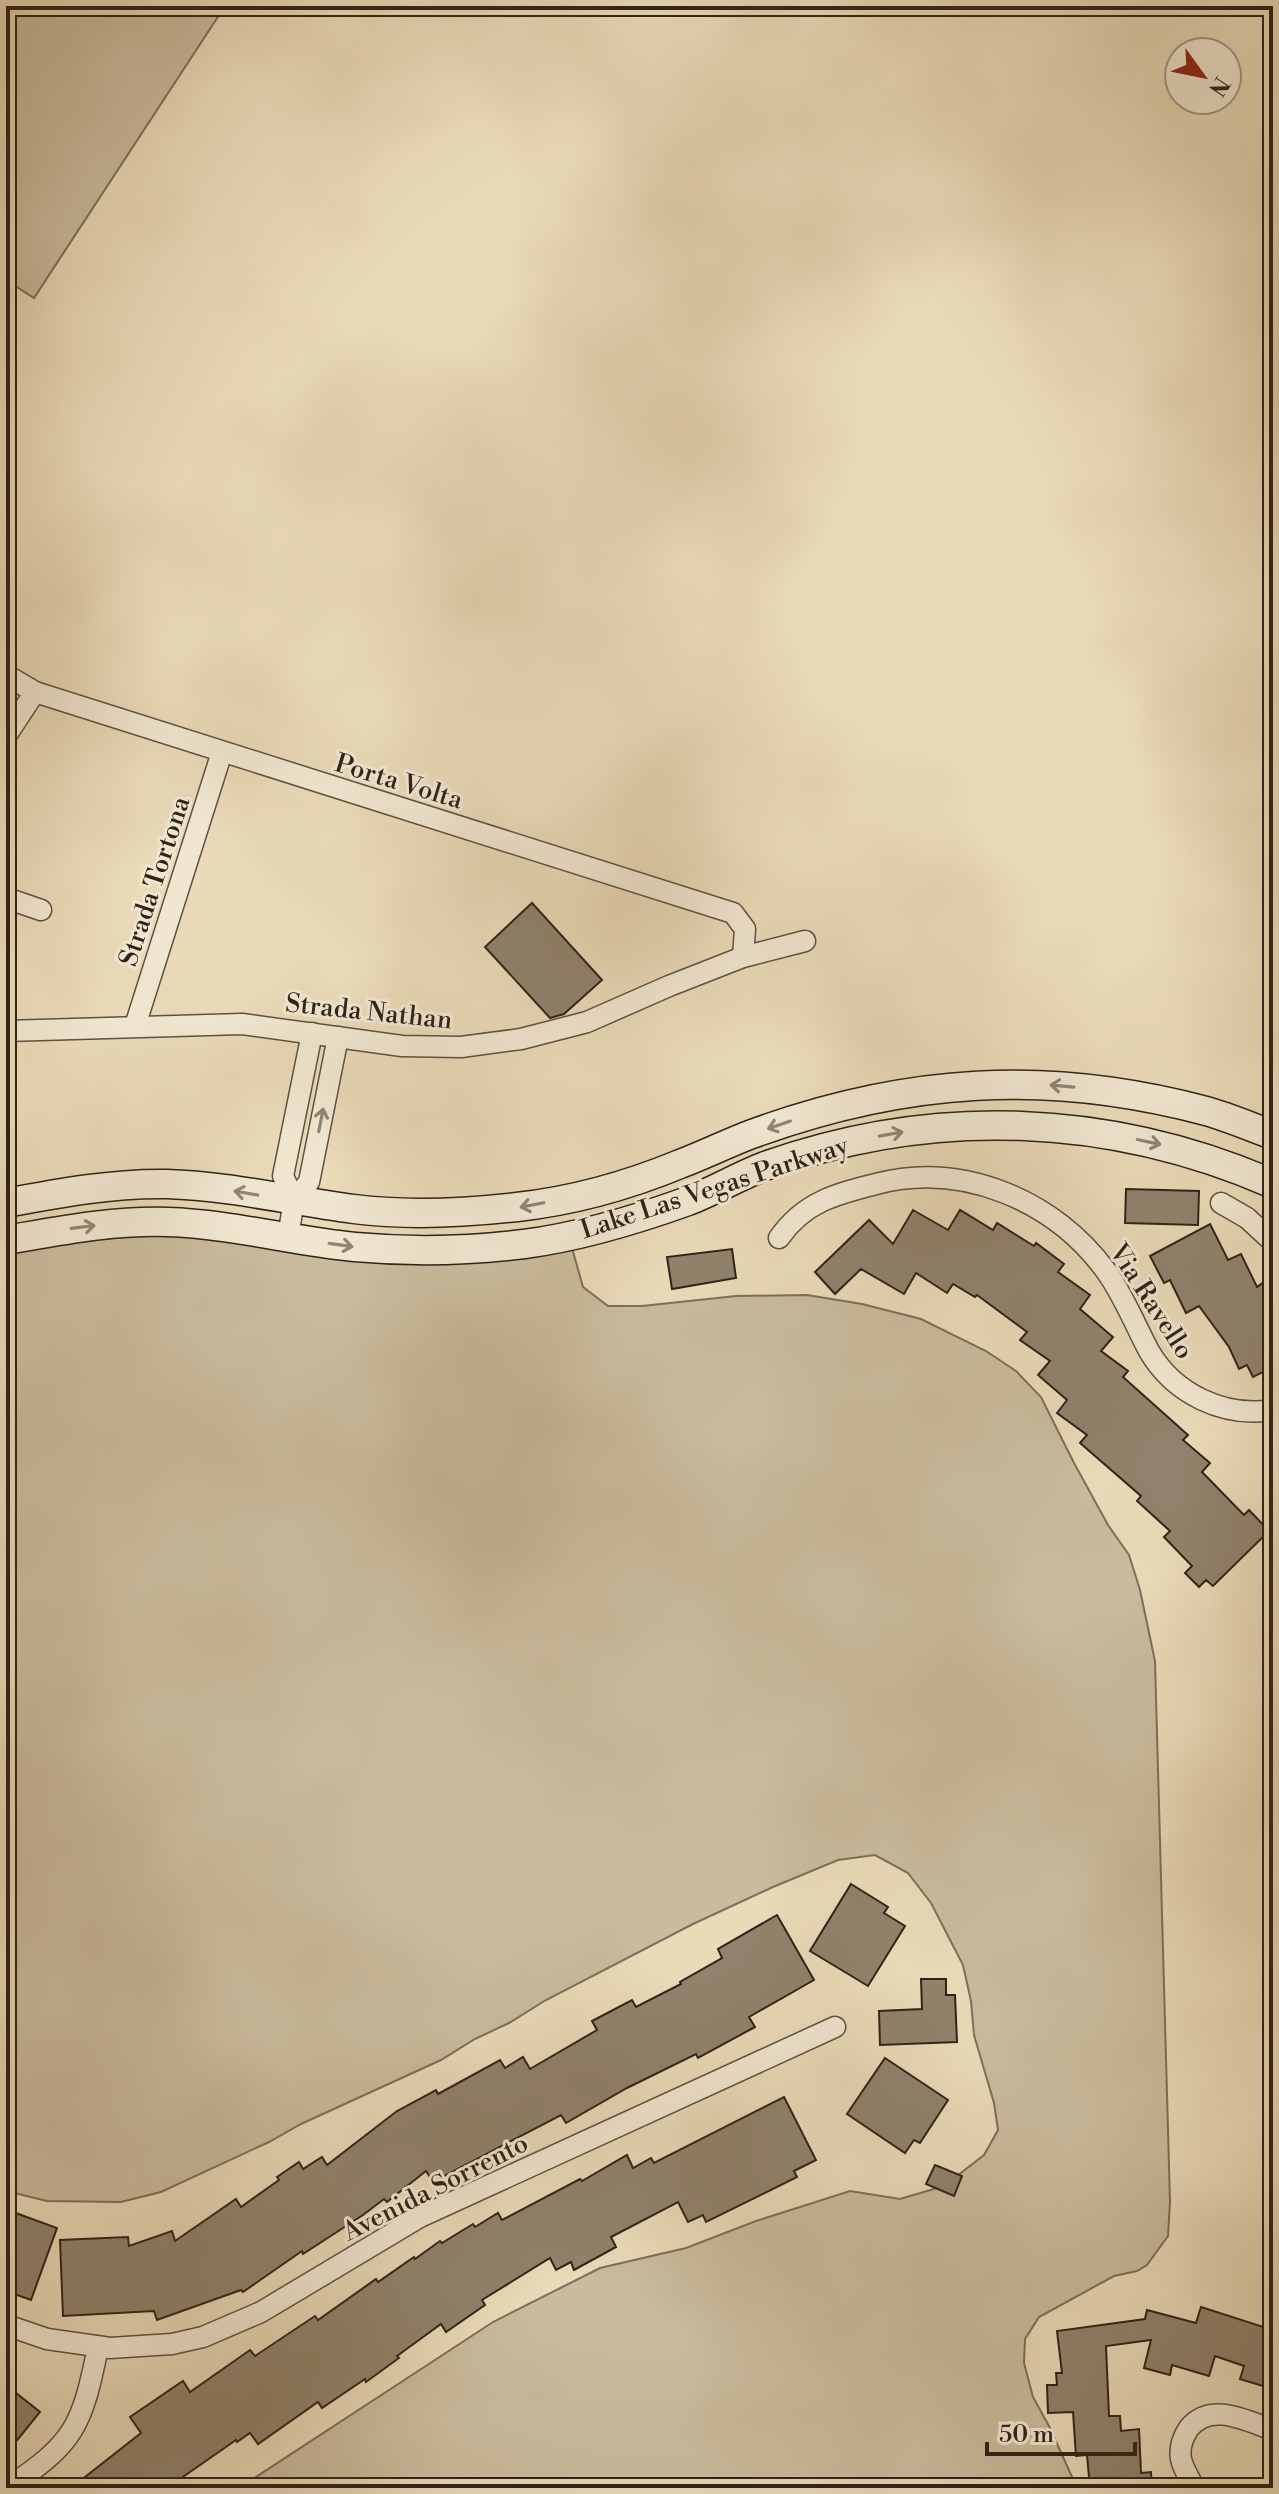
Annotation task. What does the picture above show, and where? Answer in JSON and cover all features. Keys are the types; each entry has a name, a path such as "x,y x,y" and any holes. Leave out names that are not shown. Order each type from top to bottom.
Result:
{"street":[{"name":"Porta Volta","path":"6,675 35,692 733,913 745,929 743,957"},
{"path":"6,736 35,692"},
{"name":"Strada Tortona","path":"135,1026 222,752"},
{"path":"6,898 41,910"},
{"name":"Strada Nathan","path":"6,1031 242,1024 402,1046 461,1047 521,1039 587,1022 743,957 805,941"},
{"path":"294,1200 283,1176 312,1033"},
{"path":"288,1237 294,1200 309,1182 338,1037"},
{"name":"Lake Las Vegas Parkway","path":"6,1203 116,1186 167,1184 218,1188 358,1210 439,1213 520,1207 599,1191 677,1166 749,1135 822,1109 899,1093 977,1084 1055,1085 1132,1094 1208,1112 1273,1135"},
{"name":"Lake Las Vegas Parkway","path":"6,1240 118,1223 166,1222 213,1225 354,1247 439,1250 525,1244 609,1227 690,1200 764,1167 840,1143 918,1129 997,1124 1077,1129 1155,1142 1231,1165 1273,1184"},
{"name":"Via Ravello","path":"779,1238 793,1220 820,1200 887,1181 938,1178 987,1186 1034,1206 1075,1236 1093,1254 1121,1296 1150,1353 1177,1384 1200,1400 1226,1409 1254,1412 1273,1410"},
{"path":"1221,1203 1247,1218 1273,1242"},
{"name":"Avenida Sorrento","path":"6,2325 47,2339 98,2347 141,2348 172,2344 233,2326 420,2217 835,2027"},
{"path":"7,2488 44,2464 74,2429 87,2400 98,2347"},
{"path":"1194,2488 1183,2464 1181,2451 1184,2438 1194,2423 1206,2416 1220,2414 1273,2430"}],"shaded area":[{"path":"6,6 225,6 34,298 6,280"},
{"path":"166,1235 572,1248 583,1287 608,1306 642,1306 736,1296 807,1295 862,1304 921,1319 986,1351 1016,1371 1041,1397 1108,1525 1129,1555 1155,1661 1170,2202 1168,2236 1147,2265 1137,2271 1114,2276 1039,2317 1025,2339 1024,2363 1033,2397 1077,2488 239,2488 493,2322 600,2268 686,2248 756,2221 850,2191 900,2199 944,2186 984,2155 998,2130 994,2103 974,2035 963,1965 931,1903 908,1873 875,1855 838,1860 693,1924 546,2000 441,2060 161,2192 121,2202 47,2201 6,2191 6,1253 85,1241"}],"building":[{"path":"532,903 602,980 564,1014 550,1018 485,947"},
{"path":"1126,1189 1199,1191 1198,1225 1125,1223"},
{"path":"913,1210 948,1230 960,1210 993,1230 997,1223 1034,1246 1036,1243 1064,1264 1058,1272 1090,1295 1080,1309 1113,1337 1101,1351 1128,1371 1123,1377 1188,1435 1183,1440 1210,1463 1202,1472 1244,1515 1249,1510 1269,1531 1213,1586 1206,1580 1199,1587 1185,1573 1192,1566 1164,1537 1170,1531 1137,1501 1141,1496 1080,1443 1087,1435 1057,1413 1067,1400 1038,1375 1050,1361 1020,1340 1027,1332 977,1295 975,1297 953,1284 947,1293 916,1273 904,1294 861,1269 835,1294 815,1272 869,1220 893,1244"},
{"path":"1210,1224 1228,1260 1241,1254 1257,1287 1264,1282 1273,1295 1273,1367 1253,1377 1247,1365 1239,1369 1229,1347 1199,1306 1186,1313 1170,1280 1164,1283 1150,1256"},
{"path":"732,1249 736,1278 672,1289 667,1257"},
{"path":"851,1884 888,1907 884,1913 905,1926 868,1986 810,1951"},
{"path":"777,1915 814,1980 749,2017 755,2027 698,2058 696,2054 627,2088 566,2123 561,2115 433,2182 426,2171 387,2202 384,2199 243,2292 241,2290 157,2320 154,2311 63,2316 60,2240 128,2237 129,2246 172,2231 175,2241 236,2199 241,2207 299,2162 303,2169 322,2157 327,2165 397,2111 436,2090 438,2094 500,2060 505,2068 523,2057 530,2069 597,2030 592,2021 632,2000 636,2007 681,1984 722,1958 718,1949"},
{"path":"921,1979 946,1979 946,1995 955,1995 957,2042 880,2045 879,2011 922,2009"},
{"path":"885,2058 948,2100 920,2143 914,2140 905,2153 847,2114"},
{"path":"784,2097 816,2160 794,2171 797,2177 706,2222 703,2215 688,2222 678,2202 611,2237 616,2247 574,2270 571,2262 556,2270 550,2258 482,2300 485,2305 446,2332 441,2324 366,2382 365,2379 322,2408 318,2402 258,2444 250,2433 236,2440 167,2488 71,2488 141,2433 130,2417 183,2381 190,2392 250,2350 255,2356 315,2316 318,2320 376,2279 378,2282 440,2241 442,2243 473,2224 475,2227 498,2213 502,2220 627,2155 633,2168 651,2158 654,2163"},
{"path":"935,2165 962,2176 954,2196 926,2184"},
{"path":"13,2212 57,2228 31,2300 6,2291 6,2217 11,2219"},
{"path":"1201,2307 1273,2330 1273,2389 1240,2379 1244,2366 1215,2356 1209,2376 1172,2365 1170,2375 1144,2368 1151,2340 1106,2346 1109,2416 1120,2416 1121,2431 1139,2429 1141,2473 1151,2472 1152,2488 1090,2488 1087,2455 1076,2456 1073,2412 1048,2413 1047,2385 1057,2385 1056,2373 1062,2373 1057,2331 1145,2319 1147,2310 1196,2323"},
{"path":"6,2385 40,2412 6,2454"}]}
